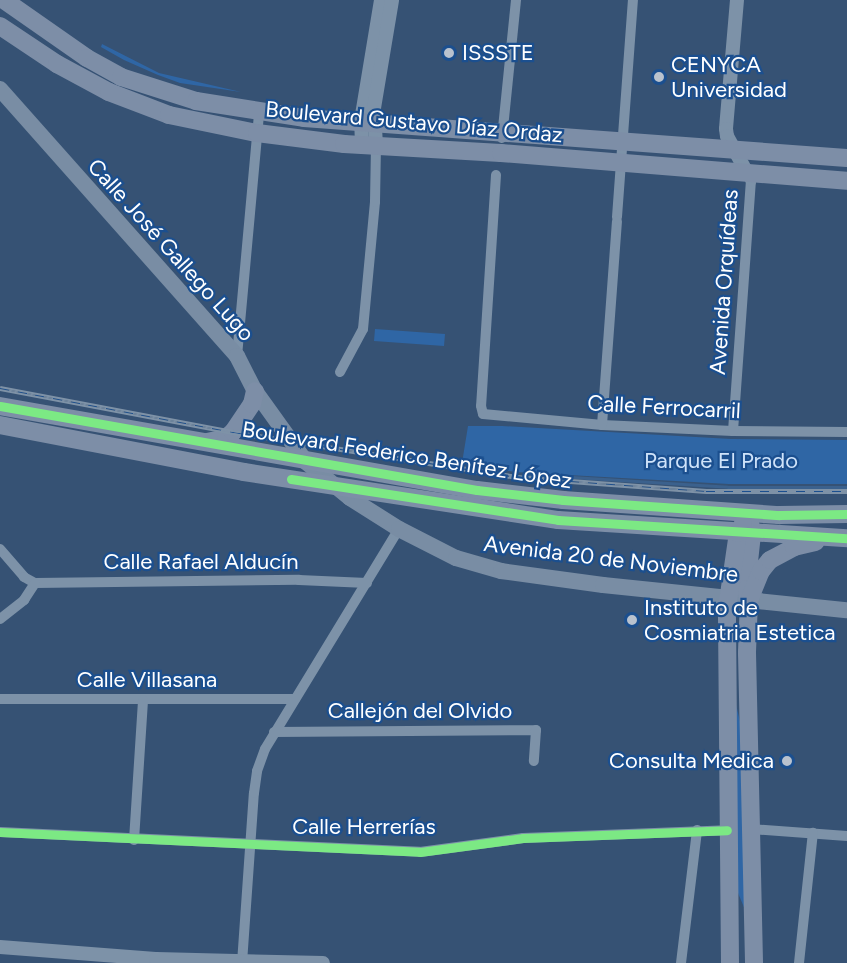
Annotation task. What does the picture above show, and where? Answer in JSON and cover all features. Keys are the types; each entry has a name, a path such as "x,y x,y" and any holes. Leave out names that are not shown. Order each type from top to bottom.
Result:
{"main road":[{"name":"Boulevard Gustavo Díaz Ordaz","path":"4,0 80,54 121,76 196,101 259,112 847,158"},
{"name":"Boulevard Gustavo Díaz Ordaz","path":"0,26 57,64 109,92 169,116 257,133 369,145 501,153 847,181"},
{"name":"Calle José Gallego Lugo","path":"0,89 237,356 255,391 306,462 326,479"},
{"path":"199,443 225,438 233,432 252,404 255,391"},
{"name":"Boulevard Federico Benítez López","path":"0,406 306,462 477,490 563,500 779,515 847,514"},
{"name":"Boulevard Federico Benítez López","path":"0,425 244,472 326,479 558,520 746,529 842,538"},
{"name":"Avenida 20 de Noviembre","path":"326,479 399,529 456,558 501,571 603,585 847,610"},
{"path":"733,511 746,529 754,963"},
{"path":"746,529 779,515"},
{"path":"730,963 727,830 728,597 746,529"},
{"path":"749,600 761,572 770,560 794,547 842,538"}],"street":[{"path":"340,372 363,329 375,202 367,121 381,0"},
{"path":"367,121 392,0"},
{"path":"501,153 516,0"},
{"path":"602,425 633,0"},
{"path":"737,0 726,129 727,136 747,173"},
{"path":"237,356 259,112"},
{"name":"Avenida Orquídeas","path":"733,431 751,182 747,173"},
{"name":"Calle Ferrocarril","path":"496,175 481,411 490,416 602,425 733,431 847,432"},
{"path":"242,962 249,845 257,771 274,732 399,529"},
{"path":"0,549 24,577 35,583 24,600 0,619"},
{"name":"Calle Rafael Alducín","path":"35,583 299,580 367,583"},
{"name":"Calle Villasana","path":"0,699 295,699"},
{"path":"134,840 143,700"},
{"name":"Callejón del Olvido","path":"274,732 536,730 534,761"},
{"path":"750,829 847,836"},
{"path":"681,963 697,830"},
{"name":"Calle Herrerías","path":"0,832 420,852 523,838 727,830"},
{"path":"799,963 813,832"},
{"path":"0,947 49,957 323,963"}],"green space":[{"path":"102,44 159,73 241,92 180,83 124,60 101,47"},
{"path":"375,329 445,334 444,346 374,341"},
{"name":"Parque El Prado","path":"468,426 731,439 847,440 847,484 729,484 515,472 462,463"},
{"path":"734,696 742,730 746,912 738,893"}],"waterway":[{"path":"524,474 728,487 847,487"}],"railway":[{"path":"0,388 233,432 516,477 706,491 847,491"}],"cycle path":[{"path":"0,406 477,490 563,500 779,515 847,514"},
{"path":"291,479 558,520 847,538"},
{"path":"0,832 420,852 523,838 727,830"}],"place":[{"name":"ISSSTE","path":"449,53"},
{"name":"CENYCA Universidad","path":"659,77"},
{"name":"Instituto de Cosmiatria Estetica","path":"632,620"},
{"name":"Consulta Medica","path":"787,761"}]}
